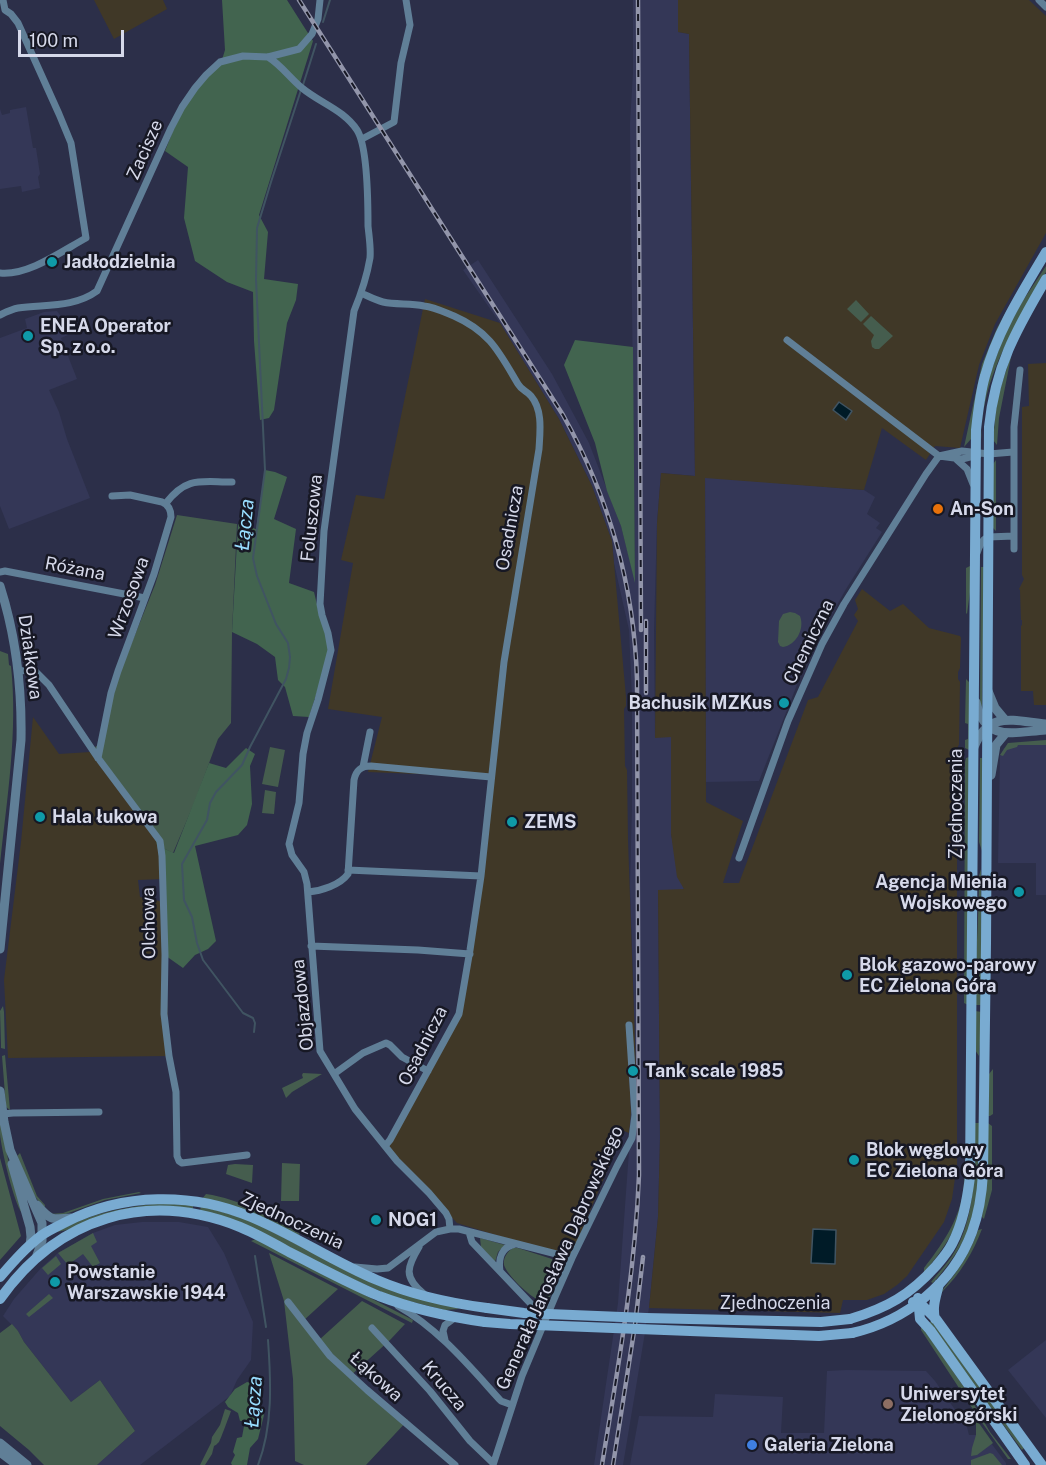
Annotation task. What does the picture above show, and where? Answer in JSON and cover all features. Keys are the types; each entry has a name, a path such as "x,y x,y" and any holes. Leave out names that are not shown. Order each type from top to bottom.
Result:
{"main road":[{"name":"Zjednoczenia","path":"0,1276 42,1235 74,1218 110,1205 137,1200 163,1199 207,1203 240,1212 349,1267 378,1280 428,1297 456,1304 524,1313 821,1322 865,1315 904,1296 923,1280 952,1245 962,1221 970,1177 977,421 986,372 1002,331 1046,252"},
{"name":"Zjednoczenia","path":"0,1299 15,1279 36,1258 66,1236 91,1223 122,1215 175,1211 216,1218 251,1232 351,1283 396,1302 485,1322 819,1336 867,1329 896,1318 918,1304 950,1270 965,1248 977,1219 981,1196 985,1055 989,427 991,407 1005,356 1014,334 1046,279"},
{"path":"920,1319 918,1297 923,1280"},
{"path":"936,1319 933,1308 939,1283"},
{"path":"892,1303 909,1301 918,1304 936,1319 1044,1464"},
{"path":"896,1318 906,1315 920,1319 930,1330 1020,1462"}],"street":[{"path":"0,273 11,273 29,268 86,238 71,143 18,23 5,10 3,0"},
{"name":"Zacisze","path":"0,315 15,309 73,302 97,291 172,127 195,88 220,62 243,56 268,57 298,49 312,34 318,19 320,0"},
{"path":"268,57 303,89 348,120 357,129 362,139 394,122 400,63 410,25 406,0"},
{"path":"1039,0 1046,7"},
{"name":"Foluszowa","path":"308,892 304,872 292,855 289,844 299,803 307,733 331,650 320,604 324,531 354,311 370,257 362,139"},
{"name":"Osadnicza","path":"361,293 383,302 427,306 446,312 479,329 498,350 522,390 529,393 536,402 541,429 504,662 481,876 459,1014 385,1146"},
{"path":"787,340 939,456 957,460 967,459 989,450 1013,452"},
{"path":"1014,549 1013,452 1020,369"},
{"path":"939,456 962,451 975,454"},
{"name":"Chemiczna","path":"739,858 788,721 822,644 844,604 939,456"},
{"path":"957,460 968,469 975,493"},
{"path":"112,496 130,495 166,503 177,490 188,483 232,482"},
{"name":"Wrzosowa","path":"98,758 111,693 157,566 171,517 171,510 166,503"},
{"path":"975,525 981,534 988,538"},
{"path":"974,560 984,539 1014,536"},
{"name":"Różana","path":"0,572 5,571 145,598"},
{"name":"Działkowa","path":"0,586 19,671 22,720 0,949"},
{"name":"Olchowa","path":"19,671 36,672 49,685 98,758 160,841 165,956 164,1014 176,1092 179,1161 182,1163 247,1155"},
{"path":"988,689 995,708 1005,720"},
{"path":"974,692 981,719 995,731 1005,734 1046,729"},
{"path":"973,750 987,726 1005,720 1046,724"},
{"path":"363,767 370,732"},
{"path":"987,804 996,745 1005,734"},
{"path":"308,892 317,891 338,882 348,874 354,780 359,768 371,766 491,777"},
{"path":"348,870 481,876"},
{"name":"Objazdowa","path":"308,892 319,1048 355,1109 398,1161 446,1213 450,1228"},
{"path":"311,946 470,954"},
{"name":"Generała Jarosława Dąbrowskiego","path":"493,1464 528,1361 572,1258 634,1132 635,1114 628,1025"},
{"path":"334,1074 363,1053 386,1043 402,1057 428,1071"},
{"path":"0,1091 11,1162 30,1227 30,1245"},
{"path":"3,1114 99,1112"},
{"path":"10,1150 42,1223 40,1247 36,1258"},
{"path":"33,1200 46,1215 53,1219 74,1218"},
{"path":"30,1227 42,1235 66,1236"},
{"path":"349,1267 388,1268 436,1232 450,1228 572,1258"},
{"path":"469,1232 472,1242 531,1305 549,1313"},
{"path":"500,1270 502,1252 506,1247 518,1243"},
{"path":"419,1246 411,1261 409,1273 415,1286 428,1297"},
{"path":"380,1296 411,1314 447,1343 501,1401 512,1405"},
{"name":"Łąkowa","path":"288,1302 330,1356 455,1465"},
{"path":"447,1343 444,1335 445,1325 456,1317"},
{"name":"Krucza","path":"372,1328 433,1395 470,1441 493,1464"},
{"path":"0,1437 5,1452 27,1465"},
{"path":"0,1443 17,1465"},
{"path":"0,1459 10,1465"}],"shaded area":[{"path":"94,0 163,0 167,9 114,39"},
{"path":"633,0 678,0 678,32 689,34 695,476 661,473 654,630 655,737 671,737 671,834 684,890 658,890 660,1138 658,1217 649,1308 623,1465 594,1465 618,1303 629,1151 629,1071 636,1070 630,886 632,698 629,630 614,563 612,541 592,486 559,419 500,323 463,270 478,260 552,374 589,443 621,526 635,580 630,124"},
{"path":"678,0 1029,0 1046,16 1046,233 995,324 979,365 960,448 935,446 926,460 882,428 864,490 705,478 706,802 743,821 723,883 739,883 808,700 818,697 858,621 854,615 858,609 855,600 862,589 890,611 903,604 929,628 961,638 958,672 960,682 957,869 957,1164 952,1199 944,1222 907,1276 884,1294 867,1300 843,1300 840,1313 649,1308 658,1217 660,1138 658,890 684,889 677,877 671,834 671,737 655,738 657,523 661,473 695,476 689,34 678,32"},
{"path":"26,107 33,148 36,148 40,188 22,192 21,186 0,189 0,109 2,115 10,113 10,110"},
{"path":"425,299 500,323 559,419 592,486 612,541 626,697 624,709 625,766 627,770 636,1070 629,1071 631,1113 629,1133 624,1131 570,1258 457,1223 386,1147 458,1015 476,914 489,777 368,772 382,717 328,709 353,563 341,560 356,495 384,499"},
{"name":"ENEA Operator Sp. z o.o.","path":"57,311 68,335 61,338 77,379 49,390 90,498 9,529 0,506 0,338 27,328 25,319 44,312"},
{"path":"1046,363 1046,705 1034,705 1033,691 1021,691 1022,620 1019,589 1024,579 1022,575 1022,407 1029,406 1028,364"},
{"path":"839,402 852,411 846,420 833,410"},
{"path":"705,477 864,490 875,497 867,514 880,523 876,528 882,532 846,589 808,657 759,781 706,782"},
{"path":"33,717 59,754 90,752 160,841 163,879 138,880 140,897 164,902 169,1056 8,1058 4,980"},
{"path":"1014,743 1046,745 1046,895 1036,895 1036,863 998,863 1000,756 1004,748"},
{"path":"179,1222 208,1227 224,1253 253,1322 251,1360 237,1380 230,1396 140,1465 97,1465 135,1431 100,1380 71,1402 18,1331 3,1316 14,1299 41,1268 58,1253 93,1233 115,1225"},
{"path":"813,1229 836,1230 835,1264 811,1263"},
{"path":"1046,1340 1046,1418 1008,1370"},
{"path":"827,1371 926,1371 967,1427 969,1435 985,1435 1006,1465 630,1465 639,1416 713,1417 715,1394 783,1397 781,1433 824,1433"}],"green space":[{"path":"222,0 287,0 313,41 259,215 268,232 264,279 298,284 296,300 287,323 274,410 269,418 260,420 253,292 227,282 195,261 184,218 188,167 165,151 177,121 189,100 221,63 225,50"},
{"path":"1046,266 1046,272 995,368 983,411 986,386 1004,335"},
{"path":"1025,278 1001,324 971,439 964,447 982,364 997,328"},
{"path":"856,300 869,314 861,322 847,309"},
{"path":"871,316 893,336 879,349 872,347 871,341 874,335 863,324"},
{"path":"575,340 633,347 635,583 621,526 607,491 595,443 564,365"},
{"path":"1012,352 999,418 997,445 993,440 997,399"},
{"path":"996,460 996,531 993,528 993,464"},
{"path":"265,470 287,477 274,519 296,529 289,583 314,592 329,643 327,660 309,717 293,716 285,687 278,680 275,657 257,644 232,632 238,524 256,529"},
{"path":"177,515 237,524 231,723 218,739 173,853 163,848 90,752 102,741 118,677 155,585"},
{"path":"970,566 970,592 967,614 966,568"},
{"path":"981,567 984,567 982,713 980,708"},
{"path":"790,612 800,616 800,631 792,643 783,647 778,642 779,621 783,614"},
{"path":"0,651 8,654 11,666 13,716 11,765 0,864"},
{"path":"966,679 969,682 969,750 965,748 965,740 968,739 968,724 965,723"},
{"path":"1046,740 1046,745 1018,745 1007,750 1003,756 1000,755 1008,743"},
{"path":"270,747 285,750 278,787 262,784"},
{"path":"246,748 255,754 250,766 252,804 247,825 238,835 195,846 216,941 208,949 195,955 183,968 166,956 163,871 155,837 163,848 174,853 209,763 226,768"},
{"path":"969,757 968,1005 964,1003 965,762"},
{"path":"980,758 982,758 982,851 979,842"},
{"path":"265,790 276,792 274,814 262,813"},
{"path":"981,869 982,1005 975,1005 979,876"},
{"path":"3,1006 5,1049 1,1048 0,1011"},
{"path":"975,1011 982,1012 979,1056 975,1050"},
{"path":"5,1055 10,1110 6,1107 2,1056"},
{"path":"993,1069 993,1114 988,1116 989,1074"},
{"path":"303,1073 322,1074 286,1098 282,1088 303,1078"},
{"path":"0,1119 22,1213 15,1199 5,1163"},
{"path":"975,1123 981,1123 980,1180 972,1222 962,1244 933,1283 931,1282 952,1256 966,1225 974,1175"},
{"path":"988,1123 992,1126 992,1190 984,1219 982,1217"},
{"path":"20,1153 37,1196 45,1207 28,1184 17,1156"},
{"path":"0,1158 21,1236 0,1260"},
{"path":"282,1163 300,1164 299,1201 281,1201"},
{"path":"228,1165 253,1165 252,1183 226,1174"},
{"path":"966,1165 964,1198 960,1213 942,1249 924,1273 924,1268 953,1224 961,1204"},
{"path":"141,1193 105,1200 63,1215 49,1214 63,1213 103,1199"},
{"path":"206,1194 243,1204 300,1234 202,1199"},
{"path":"162,1203 193,1205 193,1210 83,1223 57,1232 69,1225 108,1212"},
{"path":"201,1206 247,1219 306,1249 459,1309 445,1310 393,1297 200,1211"},
{"path":"982,1229 965,1263 955,1278 941,1292 963,1262 978,1230"},
{"path":"93,1233 97,1242 91,1246 100,1263 93,1267 83,1254 68,1265 58,1253"},
{"path":"480,1238 505,1245 498,1252 495,1262 481,1247"},
{"path":"256,1239 413,1320 412,1323 251,1241"},
{"path":"513,1248 552,1259 553,1262 539,1300 519,1285 504,1265 507,1253"},
{"path":"269,1253 338,1289 303,1321 319,1340 362,1301 405,1324 349,1377 408,1420 366,1465 304,1465 295,1461 293,1379 284,1301"},
{"path":"56,1256 61,1264 48,1275 42,1268"},
{"path":"556,1265 559,1276 549,1298 543,1300"},
{"path":"49,1294 53,1298 29,1317 26,1314"},
{"path":"932,1321 1024,1448 1022,1450 928,1323"},
{"path":"12,1324 71,1402 100,1380 135,1431 97,1465 44,1465 0,1426 0,1333"},
{"path":"921,1328 964,1387 990,1432 1011,1459 1008,1459 978,1417"},
{"path":"247,1382 261,1385 259,1404 264,1415 258,1439 250,1448 247,1465 232,1465 237,1438 242,1437 245,1421 240,1421 238,1413 228,1407 225,1402 235,1389"},
{"path":"225,1409 231,1411 220,1441 214,1446 205,1465 200,1465 220,1425"},
{"path":"976,1419 993,1443 977,1455 971,1456 976,1435"},
{"path":"990,1453 1002,1465 971,1465 971,1460"}],"waterway":[{"name":"Łącza","path":"323,22 330,0"},
{"name":"Łącza","path":"303,85 316,44"},
{"name":"Łącza","path":"254,1032 253,1018 243,1013 203,960 192,917 184,900 182,864 207,820 210,803 216,792 242,765 286,679 289,668 288,643 276,624 257,576 253,558 265,470 256,280 257,228 301,90"},
{"name":"Łącza","path":"255,1256 266,1327"},
{"name":"Łącza","path":"258,1465 269,1419 268,1340"}],"railway":[{"path":"299,0 563,415 594,478 616,542 624,576 631,610 637,679 639,1175 630,1284 602,1465"},
{"path":"638,0 641,630"},
{"path":"646,621 646,693"},
{"path":"613,1465 643,1257"}],"place":[{"name":"Jadłodzielnia","path":"52,262"},
{"name":"ENEA Operator Sp. z o.o.","path":"28,336"},
{"name":"An-Son","path":"938,509"},
{"name":"Bachusik MZKus","path":"784,703"},
{"name":"Hala łukowa","path":"40,817"},
{"name":"ZEMS","path":"512,822"},
{"name":"Agencja Mienia Wojskowego","path":"1019,892"},
{"name":"Blok gazowo-parowy EC Zielona Góra","path":"847,975"},
{"name":"Tank scale 1985","path":"633,1071"},
{"name":"Blok węglowy EC Zielona Góra","path":"854,1160"},
{"name":"NOG1","path":"376,1220"},
{"name":"Powstanie Warszawskie 1944","path":"55,1282"},
{"name":"Uniwersytet Zielonogórski","path":"888,1404"},
{"name":"Galeria Zielona","path":"752,1445"}]}
